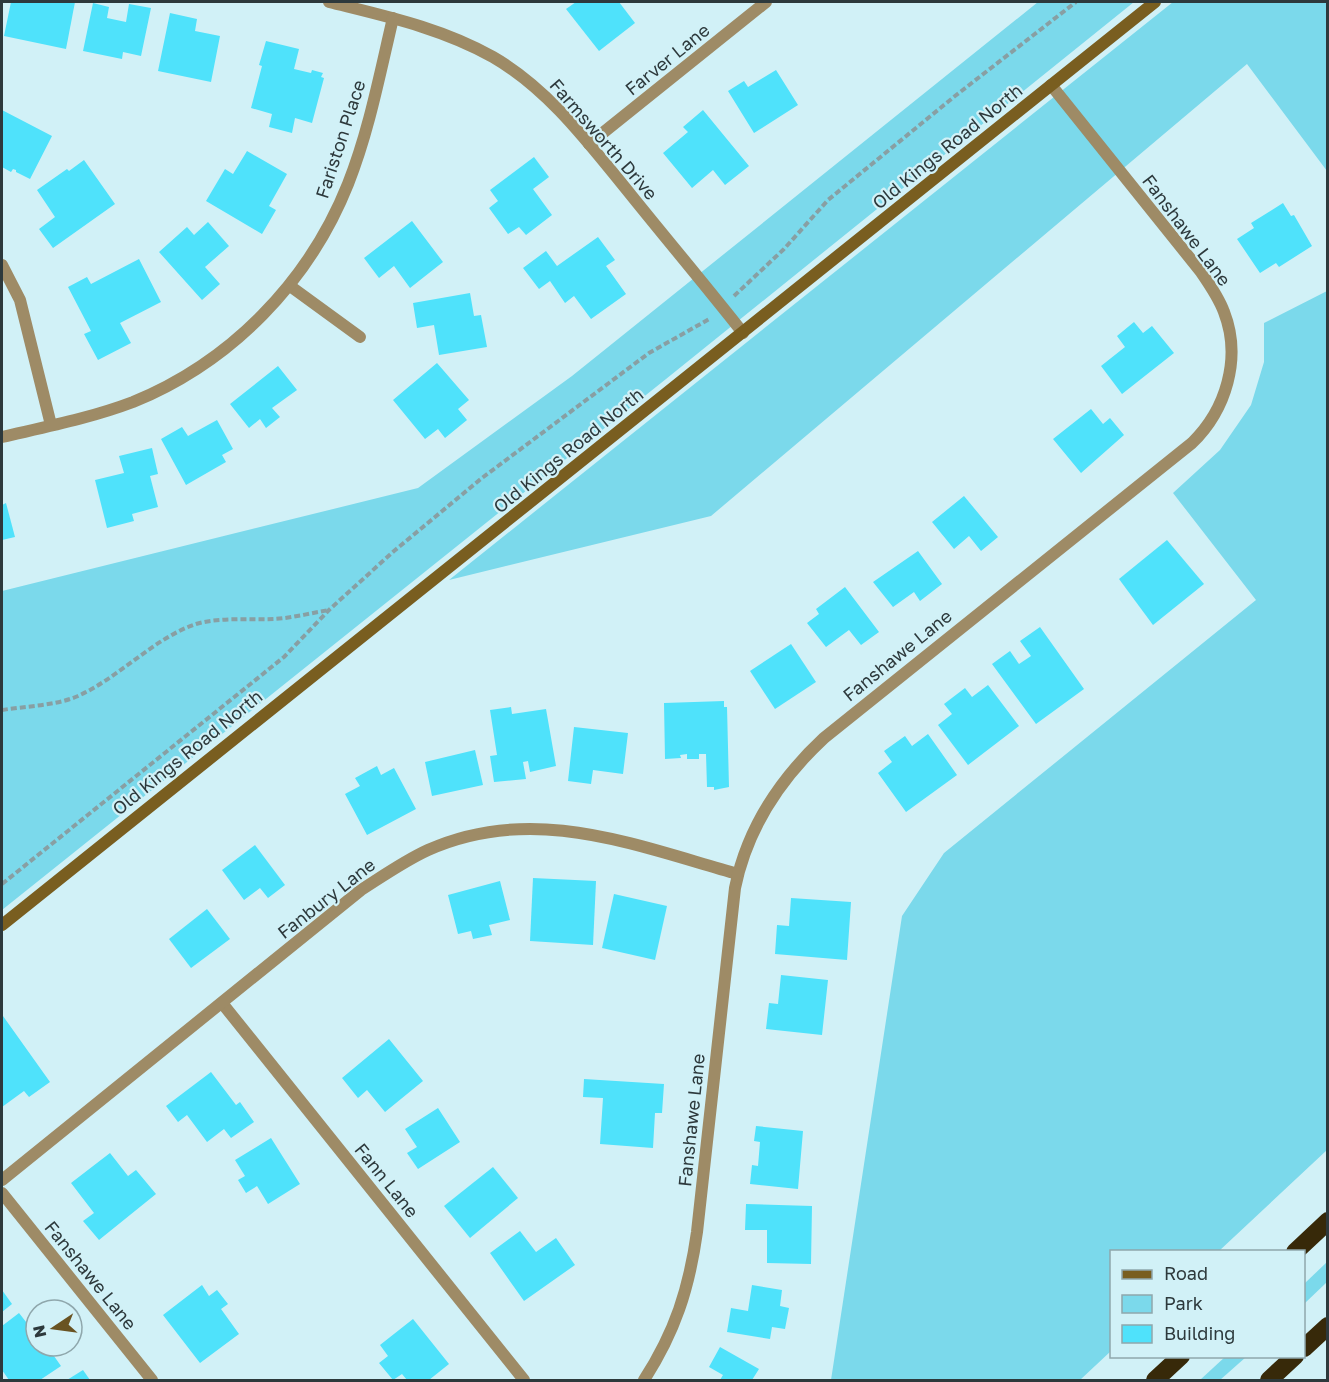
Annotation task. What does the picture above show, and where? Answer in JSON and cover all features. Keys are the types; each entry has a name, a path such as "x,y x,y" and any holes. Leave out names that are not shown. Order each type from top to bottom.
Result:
{"highway":[{"path":"1295,1250 1328,1221"},
{"path":"1305,1347 1328,1326"},
{"path":"1155,1380 1179,1358"},
{"path":"1269,1380 1293,1358"}],"street":[{"name":"Farmsworth Drive","path":"329,2 393,18 455,38 495,58 534,86 589,144 743,333"},
{"name":"Farver Lane","path":"589,144 766,2"},
{"name":"Old Kings Road North","path":"2,925 1155,2"},
{"name":"Fariston Place","path":"2,437 98,414 132,402 181,378 236,339 259,319 290,286 327,230 348,184 362,144 393,18"},
{"name":"Fanshawe Lane","path":"644,1380 672,1332 692,1267 738,874 749,842 764,811 789,774 811,750 845,720 1192,443 1209,424 1222,400 1229,375 1231,346 1227,321 1218,298 1194,264 1051,85"},
{"path":"2,265 15,288 25,314 51,425"},
{"path":"290,286 360,337"},
{"name":"Fanbury Lane","path":"2,1180 362,890 429,850 477,834 523,828 579,832 618,840 738,874"},
{"name":"Fann Lane","path":"222,1003 524,1380"},
{"name":"Fanshawe Lane","path":"2,1193 152,1380"}],"path":[{"path":"736,294 784,249 828,200 955,96 1076,2"},
{"path":"2,884 276,664 307,635 330,609 394,551 482,478 649,353 676,336 706,322"},
{"path":"2,710 56,702 77,696 111,677 171,636 199,623 277,619 330,609"}],"green space":[{"path":"1038,2 1134,2 2,910 2,591 418,488 572,376"},
{"path":"1173,2 1327,2 1327,171 1247,64 711,516 449,580"},
{"path":"1327,291 1327,1150 1220,1250 1110,1250 1110,1352 1080,1380 831,1380 902,916 944,853 1256,600 1173,493 1220,450 1251,405 1264,362 1264,323"},
{"path":"1327,1262 1327,1282 1305,1303 1305,1283"},
{"path":"1224,1358 1245,1358 1220,1380 1200,1380"}],"building":[{"path":"11,2 75,2 66,49 4,36"},
{"path":"576,2 619,2 635,23 599,51 566,9"},
{"path":"93,3 109,7 107,18 126,22 129,4 151,8 141,56 123,52 122,59 83,51"},
{"path":"170,13 197,19 195,31 220,36 211,82 158,71"},
{"path":"266,41 299,49 294,69 323,73 321,77 324,78 312,123 295,118 292,133 269,127 272,114 251,108"},
{"path":"776,70 798,105 754,133 728,91 744,81 748,87"},
{"path":"2,110 52,136 30,179 16,170 13,169 11,172 2,167"},
{"path":"703,110 749,166 725,185 713,170 692,188 663,153 688,132 683,127"},
{"path":"247,151 287,174 269,206 276,210 262,234 206,201 225,169 233,174"},
{"path":"534,157 549,177 533,189 552,215 526,235 519,227 508,234 489,208 498,201 490,190"},
{"path":"84,160 115,204 53,248 39,229 55,217 37,190"},
{"path":"1283,203 1291,216 1294,215 1312,246 1279,267 1276,263 1260,273 1237,239 1254,228 1251,223"},
{"path":"412,221 443,262 410,288 394,266 379,278 364,258"},
{"path":"208,222 229,246 205,267 220,284 202,300 159,252 187,227 194,235"},
{"path":"598,237 615,260 606,266 626,294 591,319 574,296 565,303 550,281 539,289 523,268 546,251 557,266"},
{"path":"139,259 161,302 120,323 131,343 98,360 84,334 91,331 68,287 87,277 91,284"},
{"path":"470,293 474,316 481,315 487,347 439,355 434,325 417,328 413,303"},
{"path":"1134,322 1143,333 1152,326 1174,353 1122,394 1101,366 1125,347 1117,336"},
{"path":"437,363 469,400 458,409 467,420 445,438 438,429 425,439 393,400"},
{"path":"278,366 297,390 272,408 280,417 266,428 260,419 249,428 230,404"},
{"path":"1091,409 1103,424 1110,418 1124,435 1081,473 1053,439"},
{"path":"217,420 233,449 222,455 226,462 186,485 161,439 182,427 188,436"},
{"path":"152,448 158,474 150,476 158,507 132,514 134,521 107,528 95,480 124,473 119,456"},
{"path":"964,496 998,537 981,551 969,536 954,549 932,522"},
{"path":"6,503 15,537 2,540 2,505"},
{"path":"1167,540 1204,584 1153,625 1119,579"},
{"path":"918,551 942,584 920,601 914,592 893,607 873,582"},
{"path":"845,587 879,632 861,645 849,630 826,647 807,623 819,614 816,609"},
{"path":"1040,627 1084,689 1036,724 992,664 1010,651 1019,664 1031,656 1020,641"},
{"path":"791,644 816,682 775,709 750,671"},
{"path":"988,685 1019,726 968,765 938,725 952,714 944,704 965,688 972,697"},
{"path":"724,701 724,707 727,707 729,787 714,790 714,787 707,787 706,754 699,754 699,759 687,759 687,754 680,755 681,758 665,759 664,703"},
{"path":"511,707 512,714 546,709 556,766 530,772 528,761 523,762 526,779 494,782 490,756 497,755 490,710"},
{"path":"574,727 628,733 623,774 593,770 591,784 568,781"},
{"path":"928,734 957,775 906,812 878,773 892,762 884,751 905,736 912,746"},
{"path":"475,750 483,785 432,796 425,762"},
{"path":"377,766 381,775 394,768 416,809 367,835 345,794 360,786 355,778"},
{"path":"255,845 285,885 268,898 260,888 244,900 222,870"},
{"path":"533,878 596,881 593,945 530,941"},
{"path":"500,881 510,920 489,925 492,935 473,939 471,931 458,934 448,895"},
{"path":"614,894 667,906 655,960 602,948"},
{"path":"791,898 851,902 847,960 775,954 777,925 789,926"},
{"path":"207,909 230,939 191,968 169,939"},
{"path":"781,975 828,980 822,1035 766,1029 769,1003 778,1004"},
{"path":"2,1017 50,1082 29,1097 24,1091 2,1107"},
{"path":"389,1039 423,1081 385,1112 367,1090 358,1098 342,1078"},
{"path":"211,1072 236,1105 240,1102 254,1122 231,1138 224,1129 207,1142 187,1115 178,1122 166,1106"},
{"path":"584,1079 664,1084 662,1113 655,1113 653,1148 600,1144 603,1098 583,1097"},
{"path":"438,1108 460,1142 418,1169 407,1153 417,1147 405,1129"},
{"path":"756,1126 803,1131 798,1189 750,1184 752,1165 758,1166 760,1142 754,1141"},
{"path":"271,1138 300,1184 268,1204 257,1186 246,1193 238,1180 245,1176 235,1160"},
{"path":"110,1153 128,1176 136,1170 156,1194 99,1240 83,1221 94,1213 71,1183"},
{"path":"493,1167 518,1198 470,1238 444,1206"},
{"path":"746,1204 812,1206 811,1264 767,1263 767,1230 745,1230"},
{"path":"520,1231 536,1252 556,1238 575,1265 524,1301 490,1253"},
{"path":"202,1285 209,1296 217,1290 228,1304 221,1309 239,1334 200,1363 163,1315"},
{"path":"752,1285 782,1290 780,1306 789,1308 785,1329 772,1327 770,1339 727,1332 731,1308 748,1311"},
{"path":"2,1290 12,1304 2,1312"},
{"path":"19,1313 24,1319 24,1358 55,1358 61,1366 40,1380 9,1380 2,1370 2,1326"},
{"path":"413,1319 449,1364 429,1380 407,1380 402,1374 393,1380 379,1363 388,1356 380,1345"},
{"path":"720,1347 759,1369 752,1380 720,1380 723,1375 709,1367"},
{"path":"83,1370 90,1380 67,1380"}]}
